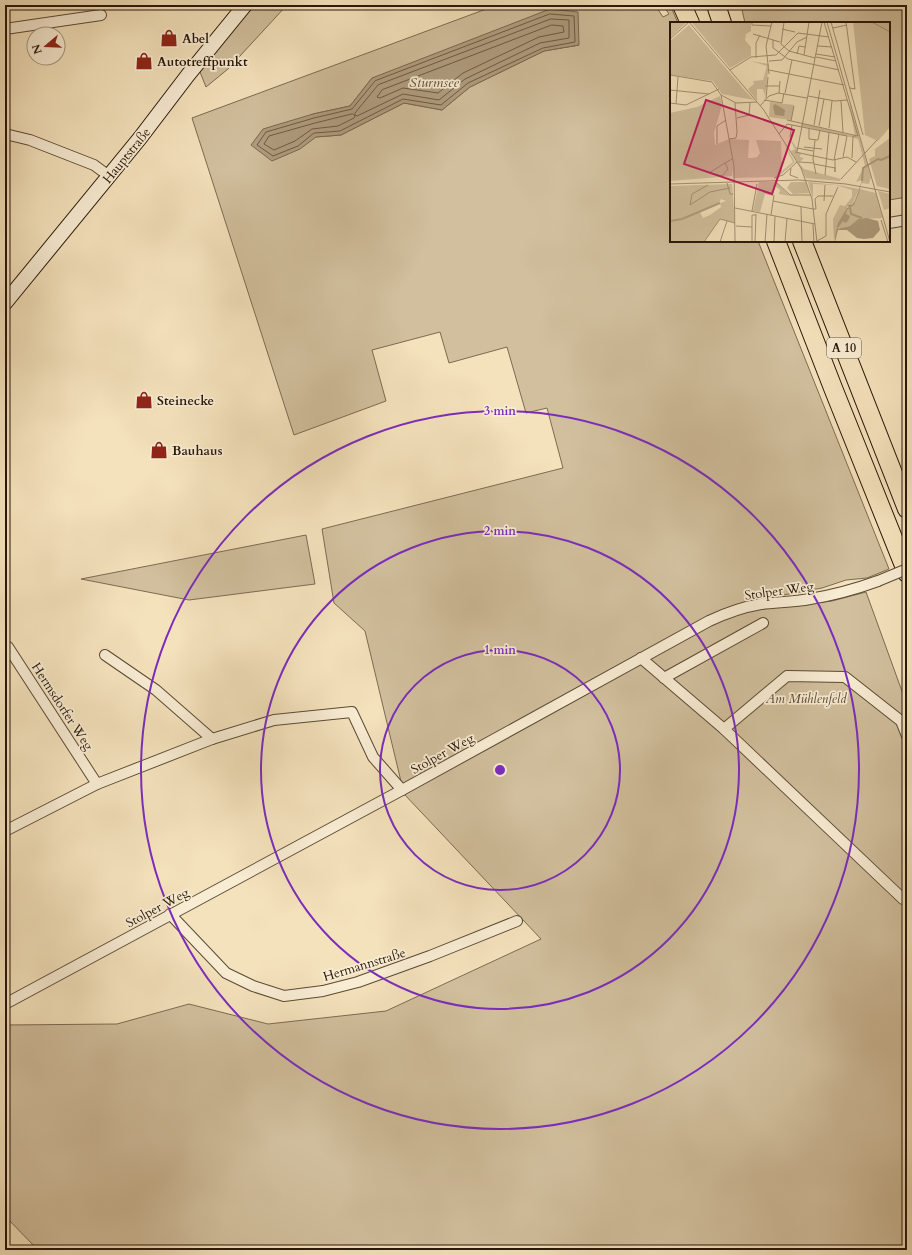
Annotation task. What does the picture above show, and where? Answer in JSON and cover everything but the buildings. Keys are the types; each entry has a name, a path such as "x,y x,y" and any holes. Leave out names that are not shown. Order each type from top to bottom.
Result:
{"highway":[{"path":"682,5 690,22"},
{"path":"690,5 697,22"},
{"path":"716,5 722,22"},
{"path":"729,5 732,22"},
{"name":"A 10","path":"776,242 907,573"},
{"name":"A 10","path":"802,242 907,509"}],"main road":[{"name":"Hauptstraße","path":"5,303 109,176 245,5"}],"street":[{"path":"5,29 101,15"},
{"path":"5,134 30,140 94,165 109,176"},
{"path":"890,222 907,220"},
{"name":"Stolper Weg","path":"5,1004 402,790 709,621 736,610 760,604 796,602 844,592 878,581 907,569"},
{"path":"664,678 763,623"},
{"name":"Hermsdorfer Weg","path":"5,645 8,646 97,784"},
{"path":"105,655 156,690 212,739"},
{"path":"641,658 724,729 903,899 907,898"},
{"path":"724,729 787,676 845,677 901,721 907,736"},
{"path":"5,831 97,784 212,739 274,720 352,712 373,757 402,790"},
{"name":"Hermannstraße","path":"170,914 226,973 253,986 284,996 323,991 358,982 430,956 517,921"}],"green space":[{"path":"255,5 287,5 228,69 206,87 200,72 201,66"},
{"name":"Am Mühlenfeld","path":"497,5 655,5 663,17 669,14 663,5 670,5 678,22 670,22 670,242 758,242 889,569 867,578 846,580 822,588 761,599 763,609 832,601 866,592 907,705 907,1250 38,1250 5,1216 5,1025 117,1024 189,1004 268,1024 386,1011 541,939 404,794 365,631 334,603 322,529 563,468 547,408 526,413 507,347 449,363 440,332 372,350 386,401 294,435 192,118","holes":["579,45 544,51 470,87 442,110 404,103 341,135 315,137 313,114 350,106 372,78"]},
{"path":"741,5 907,5 907,197 890,200 890,22 745,22"},
{"path":"306,535 315,584 189,600 81,579"}],"water":[{"name":"Sturmsee","path":"550,9 578,12 579,45 544,51 470,87 442,110 404,103 341,135 316,137 300,149 272,161 251,145 263,129 313,114 350,106 372,78"}],"place":[{"name":"Abel","path":"169,38"},
{"name":"Autotreffpunkt","path":"144,61"},
{"name":"Steinecke","path":"144,400"},
{"name":"Bauhaus","path":"159,450"}]}
